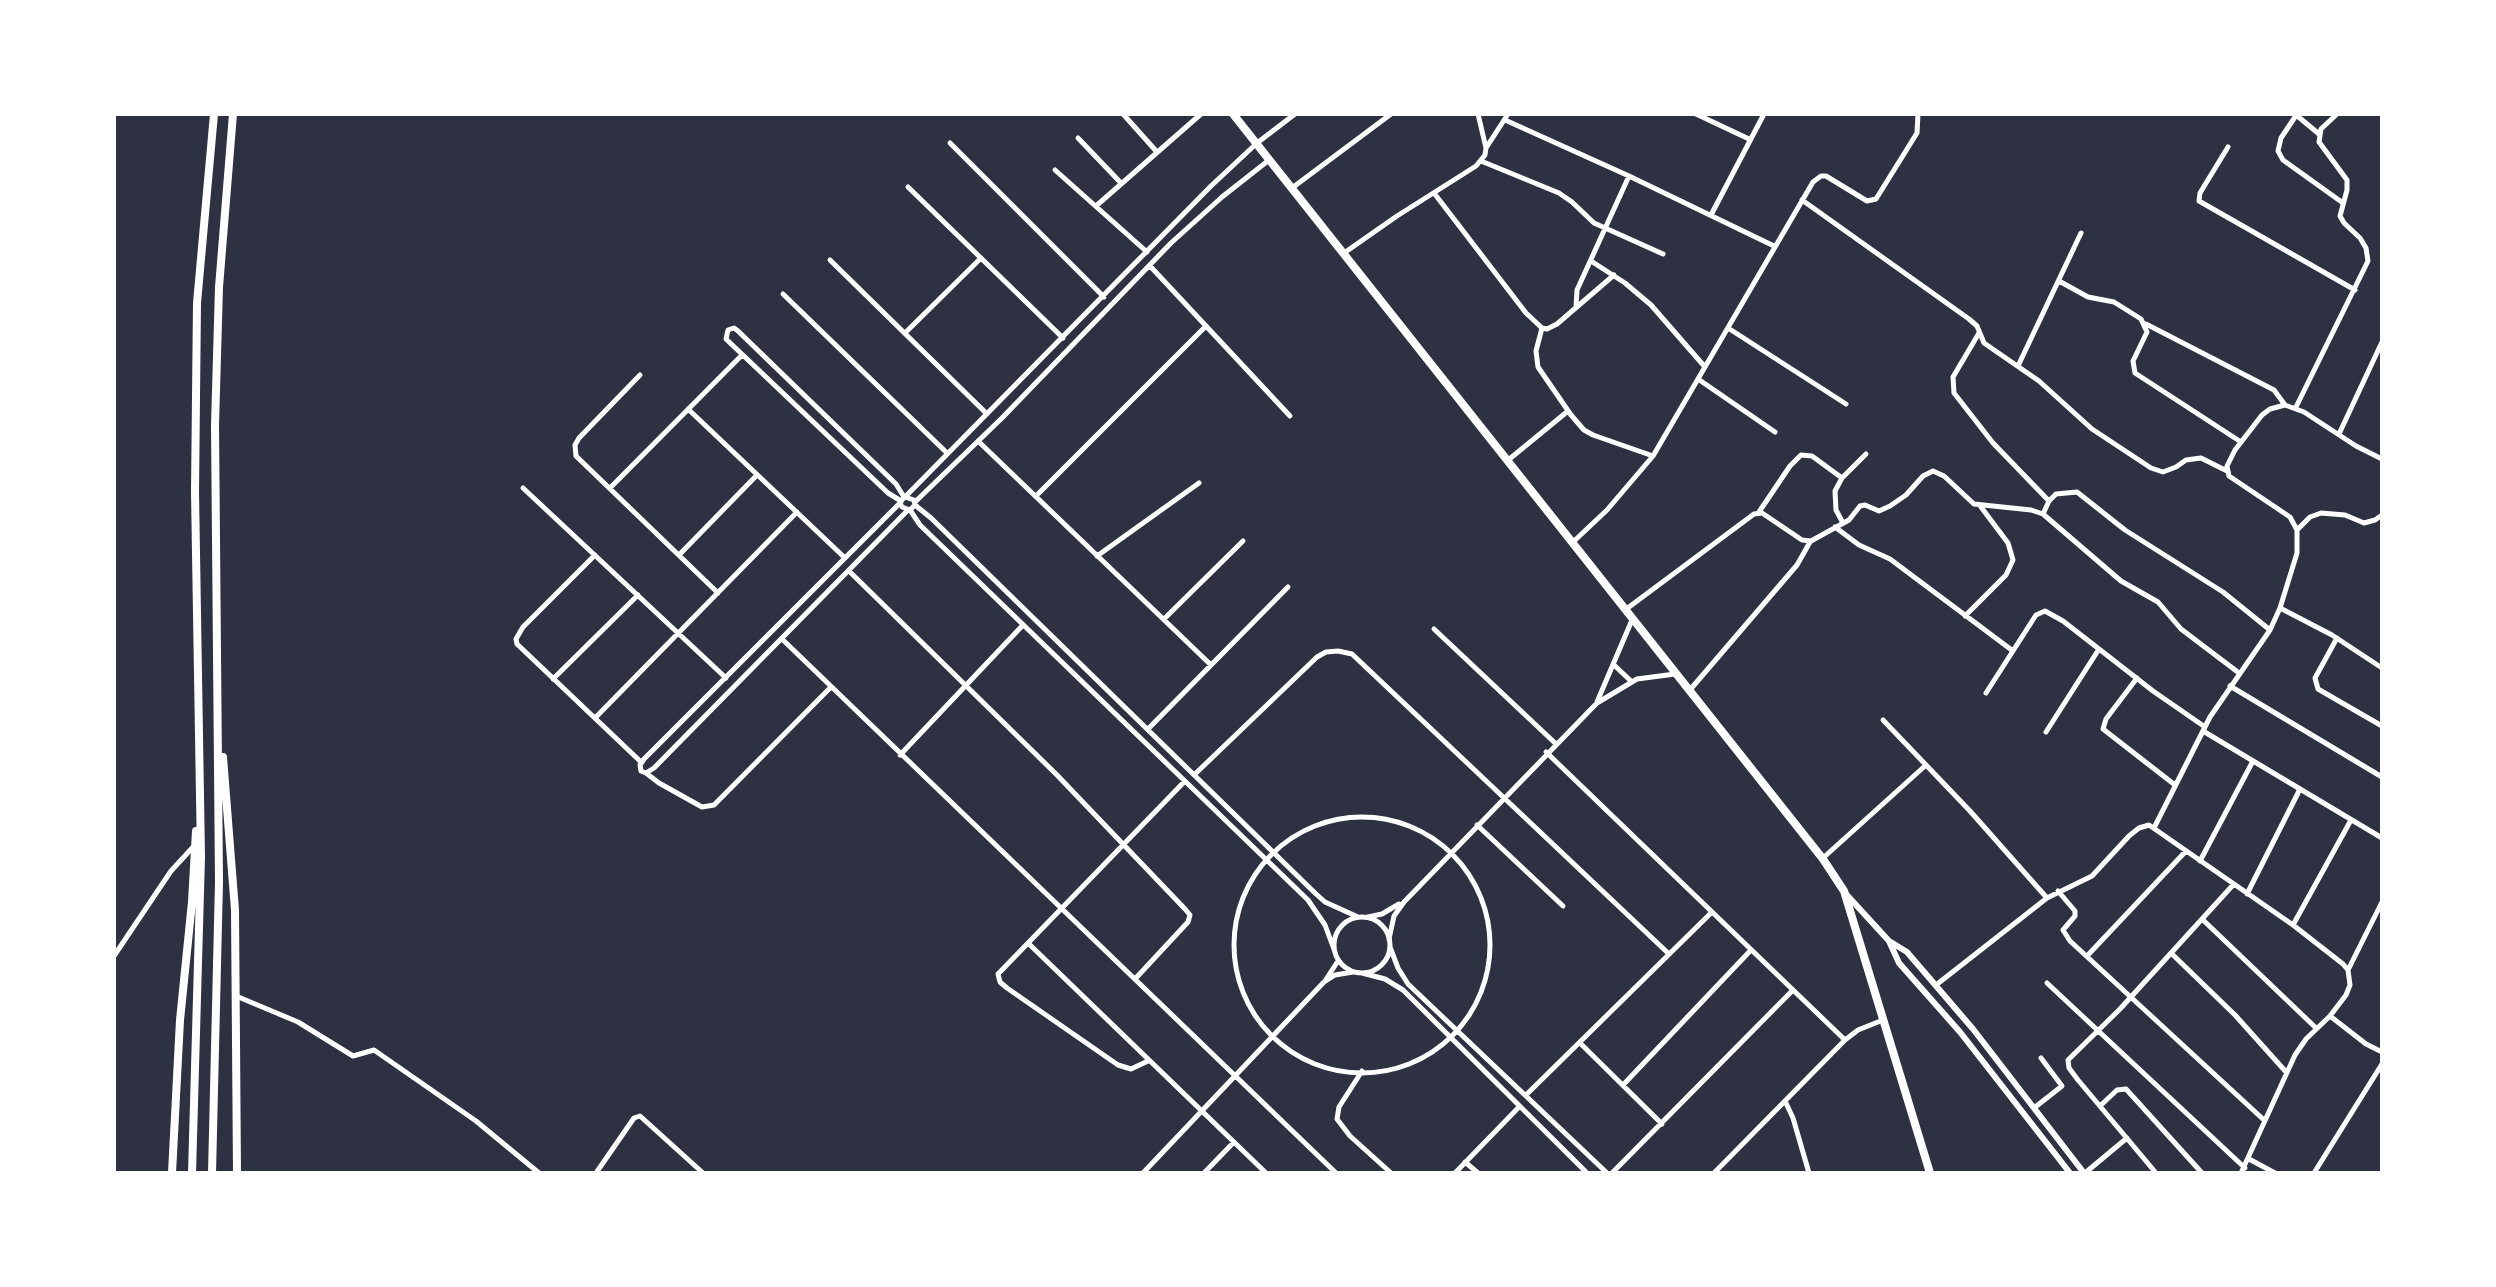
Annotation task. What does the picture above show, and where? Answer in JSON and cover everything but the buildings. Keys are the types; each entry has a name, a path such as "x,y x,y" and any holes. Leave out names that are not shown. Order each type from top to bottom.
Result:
{"main road":[{"path":"192,1173 201,857 195,492 197,303 214,114"},
{"path":"212,1173 219,882 217,364 219,287 233,114"},
{"path":"1233,114 1823,859 1844,891 1930,1173"},
{"path":"217,688 235,910 237,1173"},
{"path":"172,1173 200,757"}],"street":[{"path":"1123,114 1157,152"},
{"path":"1096,206 1201,114"},
{"path":"831,687 714,805 702,807 641,771 641,762 1147,252 1257,143 1295,114"},
{"path":"1292,188 1391,114"},
{"path":"1478,114 1486,148"},
{"path":"1696,114 1749,139"},
{"path":"1711,215 1764,114"},
{"path":"1572,543 1614,502 1653,456 1816,178 1826,176 1867,201 1876,199 1917,133 1918,114"},
{"path":"2296,407 2355,290 2368,255 2360,238 2341,220 2347,180 2320,147 2319,134 2296,114 2281,138 2278,151 2283,160 2343,203"},
{"path":"2319,134 2337,114"},
{"path":"1343,254 1481,161 1506,117 1774,246"},
{"path":"1078,138 1121,183"},
{"path":"950,143 1104,297"},
{"path":"2228,147 2200,193 2199,201 2355,290"},
{"path":"646,773 783,640 1150,266 1222,197 1269,160"},
{"path":"1481,161 1559,193 1572,202 1586,219 1663,254"},
{"path":"1055,170 1147,252"},
{"path":"1576,307 1577,290 1629,176"},
{"path":"908,187 1063,338"},
{"path":"1434,193 1526,313 1542,328 1551,328 1614,275"},
{"path":"1802,200 1969,319 1984,343 2039,381 2092,429 2156,470 2170,470 2193,458 2201,458 2228,472"},
{"path":"2018,366 2081,233"},
{"path":"905,333 980,259"},
{"path":"830,260 987,414"},
{"path":"1591,261 1651,305 1705,367"},
{"path":"1150,266 1290,416"},
{"path":"2059,281 2088,297 2114,302 2145,323 2274,390 2285,405"},
{"path":"783,294 947,453"},
{"path":"2145,323 2147,332 2133,361 2135,373 2241,442"},
{"path":"1036,496 1206,326"},
{"path":"1542,328 1536,360 1540,372 1584,430 1653,456"},
{"path":"1728,328 1846,404"},
{"path":"1353,972 1338,961 1318,912 1294,886 920,525 912,507 911,497 903,499 888,493 742,355 726,339 726,333 732,329 738,331 896,484 903,499 903,509 912,507 931,518 1325,902 1381,925 1389,939"},
{"path":"1979,333 1953,377 1954,393 1993,443 2049,501"},
{"path":"2339,434 2382,342"},
{"path":"610,488 742,355"},
{"path":"640,375 585,431 575,445 576,456 718,593"},
{"path":"1698,379 1775,432"},
{"path":"2154,828 2204,729 2270,630 2297,553 2297,530 2290,517 2231,480 2229,461 2262,415 2285,405 2296,407 2382,459"},
{"path":"688,409 845,558"},
{"path":"1507,461 1568,411"},
{"path":"978,441 1211,665"},
{"path":"1844,523 1836,510 1834,497 1842,478 1866,454"},
{"path":"1625,611 1737,525 1759,512 1801,455 1812,456 1842,478"},
{"path":"1689,691 1797,565 1811,541 1844,523 1860,506 1879,511 1890,506 1906,495 1923,476 1933,471 1944,476 1974,504 2043,514 2121,581 2165,608 2181,629 2239,673"},
{"path":"679,555 757,475"},
{"path":"1097,556 1199,483"},
{"path":"523,488 726,678"},
{"path":"2043,514 2049,501 2063,492 2081,494 2125,530 2223,592 2270,630"},
{"path":"1965,616 2006,575 2013,560 2008,543 1981,506"},
{"path":"595,718 797,512"},
{"path":"1759,512 1802,540 1811,541"},
{"path":"2297,530 2310,517 2321,513 2345,515 2364,523 2382,515"},
{"path":"1835,527 1859,545 1890,559 2013,651"},
{"path":"1164,619 1243,541"},
{"path":"595,555 523,627 516,639 520,648 641,762"},
{"path":"849,571 1056,774 1190,915 1181,932 1135,979"},
{"path":"1148,729 1288,587"},
{"path":"553,679 638,595"},
{"path":"2280,608 2337,638 2382,668"},
{"path":"1986,693 2036,615 2045,611 2056,616 2204,729 2382,838"},
{"path":"1597,703 1632,620"},
{"path":"900,755 1023,625"},
{"path":"1434,629 1555,743"},
{"path":"2337,638 2315,678 2318,689 2382,726"},
{"path":"783,640 1336,1173"},
{"path":"2046,732 2099,649"},
{"path":"1194,775 1317,657 1338,651 1361,660 1669,954"},
{"path":"1614,665 1632,682"},
{"path":"1362,973 1379,968 1389,955 1394,916 1404,902 1555,743 1597,703 1632,682 1648,676 1675,674"},
{"path":"2137,678 2106,719 2103,729 2175,785"},
{"path":"2230,686 2382,777"},
{"path":"1883,720 2047,898"},
{"path":"1546,752 1845,1040"},
{"path":"2200,861 2253,761"},
{"path":"1823,859 1926,765"},
{"path":"1148,1061 1125,1069 1000,982 998,974 1184,782"},
{"path":"2247,894 2300,789"},
{"path":"1365,818 1411,828 1451,853 1474,882 1482,898 1489,943 1488,962 1480,992 1459,1031 1402,1067 1362,1071 1315,1064 1272,1037 1247,1002 1236,972 1234,948 1238,908 1273,852 1287,840 1319,825 1365,818"},
{"path":"2293,925 2351,820"},
{"path":"1477,825 1563,906"},
{"path":"1936,985 2047,898 2092,876 2144,825 2154,828 2293,925 2348,970"},
{"path":"114,956 171,871 195,845"},
{"path":"2087,956 2186,851"},
{"path":"2156,1173 2067,1064 2071,1055 2130,997 2233,885"},
{"path":"1844,891 1889,941 1907,952 1936,985 2084,1173 2127,1138"},
{"path":"2058,891 2075,911 2075,916 2063,930 2064,934 2264,1120"},
{"path":"1367,918 1404,902"},
{"path":"2047,983 2243,1171 2295,1055 2346,995 2350,985 2348,970 2382,902"},
{"path":"1526,1095 1712,912"},
{"path":"1335,952 1336,934 1349,920 1358,917"},
{"path":"2202,919 2316,1028"},
{"path":"1889,941 1899,963 1960,1032 2070,1173"},
{"path":"1028,942 1266,1173"},
{"path":"1390,947 1402,976 1610,1173 1793,990"},
{"path":"1623,1085 1751,950"},
{"path":"2171,953 2235,1015 2287,1073"},
{"path":"1143,1173 1324,982 1338,961"},
{"path":"1324,982 1335,975 1353,972 1385,979 1403,990 1587,1173"},
{"path":"236,996 298,1022 353,1056 374,1050 476,1121 539,1173"},
{"path":"2330,1016 2366,1044 2382,1052"},
{"path":"1714,1173 1845,1040 1858,1030 1884,1020"},
{"path":"1580,1043 1662,1124"},
{"path":"2034,1108 2062,1086 2041,1058"},
{"path":"2314,1173 2382,1064"},
{"path":"1362,1071 1339,1107 1337,1119 1350,1136 1391,1173"},
{"path":"2100,1106 2117,1090 2126,1089 2202,1173"},
{"path":"1785,1101 1809,1173"},
{"path":"1455,1173 1519,1107"},
{"path":"596,1173 634,1118 640,1116 703,1173"},
{"path":"1204,1173 1234,1142"},
{"path":"2249,1159 2275,1173"},
{"path":"1465,1162 1478,1173"}]}
